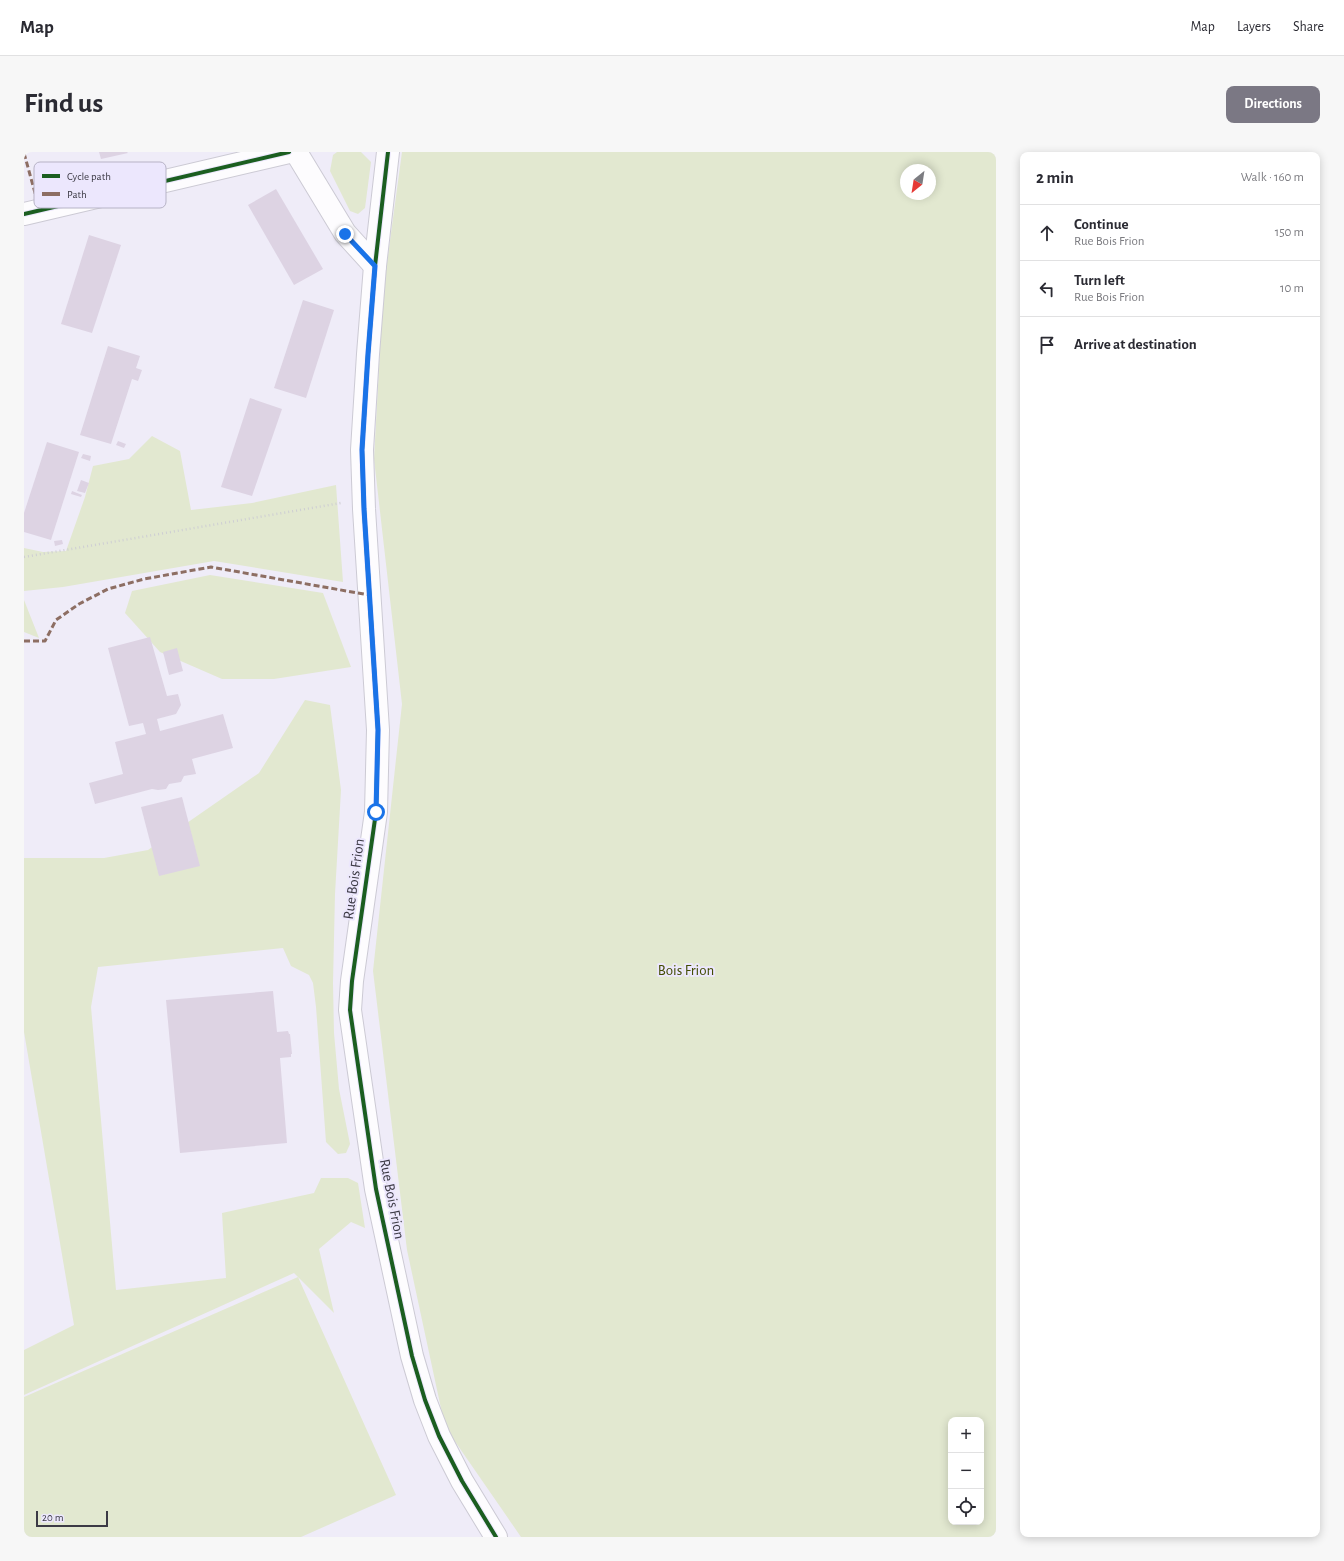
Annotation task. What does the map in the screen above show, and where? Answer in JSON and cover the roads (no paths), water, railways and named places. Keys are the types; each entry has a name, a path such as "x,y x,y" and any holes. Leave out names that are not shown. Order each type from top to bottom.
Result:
{"street":[{"path":"166,181 289,152"},
{"path":"296,152 345,234 375,266"},
{"name":"Rue Bois Frion","path":"388,152 375,266 362,450 363,499 378,730 376,812 352,981 350,1010 376,1189 412,1356 439,1436 462,1481 496,1537"},
{"path":"24,214 50,208"}],"park label":[{"name":"Bois Frion","path":"686,970"}]}
